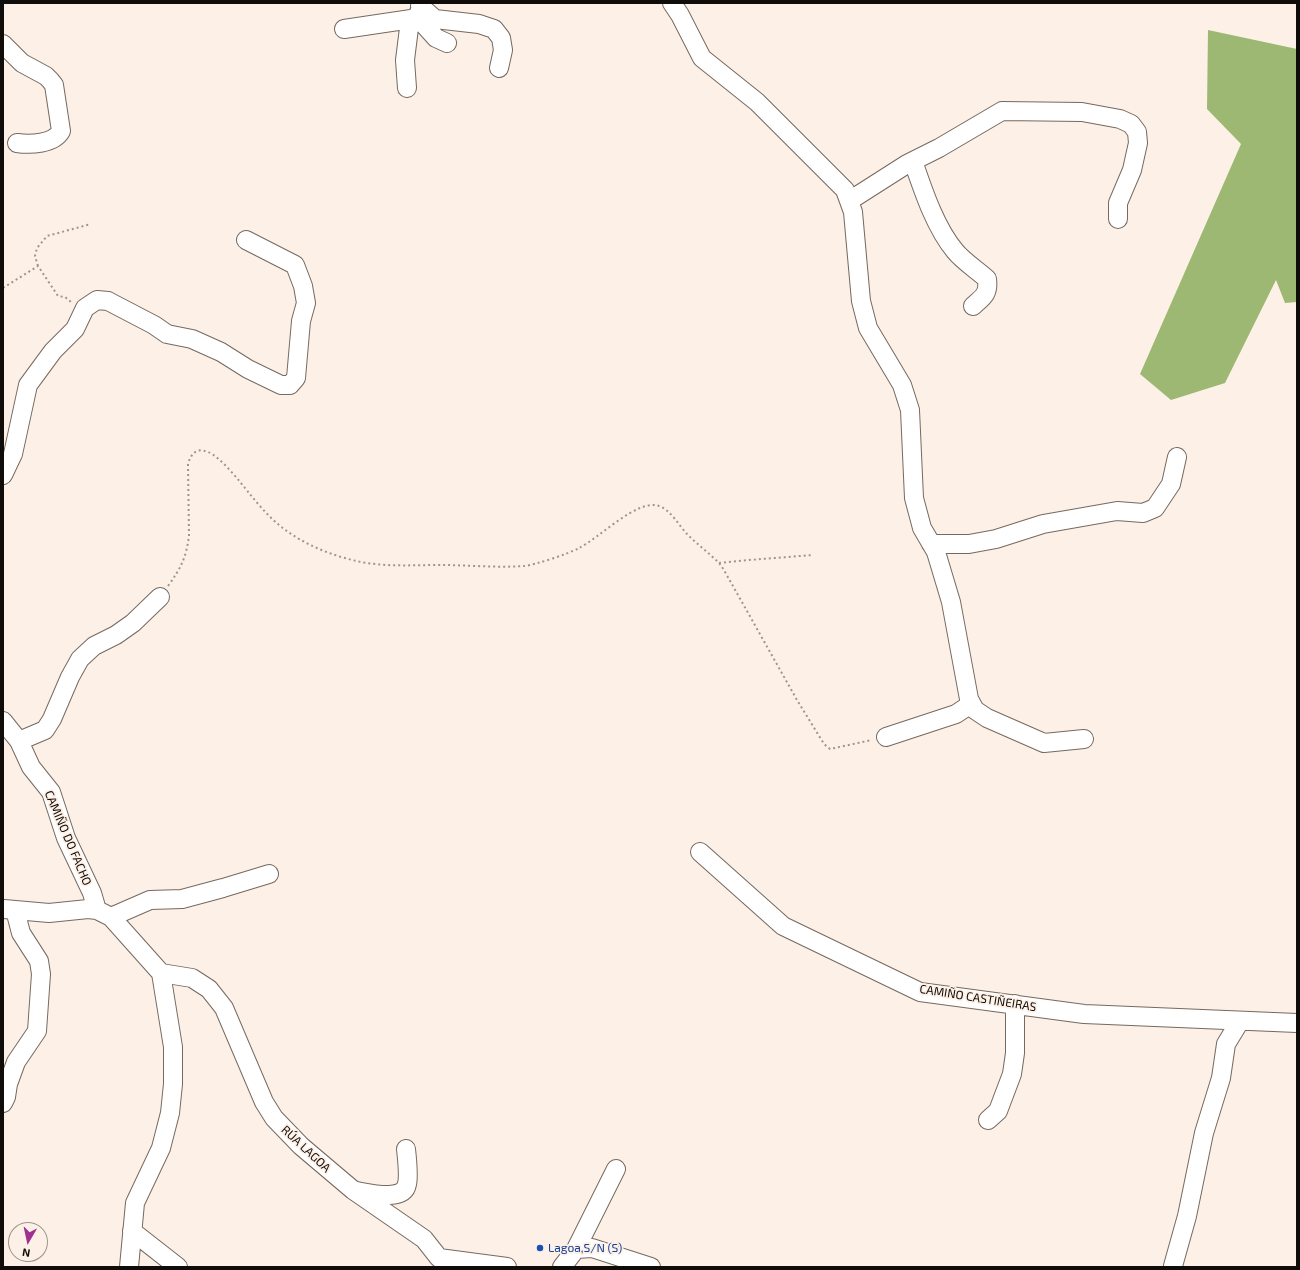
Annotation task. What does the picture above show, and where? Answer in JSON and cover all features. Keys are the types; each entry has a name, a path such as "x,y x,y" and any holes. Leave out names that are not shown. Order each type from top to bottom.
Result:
{"street":[{"path":"672,3 680,15 702,58 757,102 845,190 853,212 860,301 868,328 902,385 910,410 914,498 922,528 936,552 951,602 971,704 975,710 987,718 1044,743 1084,739"},
{"path":"344,29 419,9 435,19 479,24 494,29 502,38 503,50 499,68"},
{"path":"419,9 436,38 447,43"},
{"path":"407,88 405,60 409,28 419,9"},
{"path":"3,44 22,63 40,73 54,85 56,104 61,123 61,131 57,138 36,144 17,143"},
{"path":"849,201 913,161 940,148 1002,111 1082,112 1120,119 1130,124 1137,132 1138,143 1132,170 1118,203 1118,219"},
{"path":"913,161 927,202 946,238 955,251 987,279 988,287 985,295 973,306"},
{"path":"3,475 13,454 28,385 53,351 75,329 85,308 97,300 108,301 154,325 167,334 192,340 222,352 248,369 280,385 290,385 296,378 301,321 306,304 303,286 295,265 246,240"},
{"path":"931,544 969,544 996,539 1043,524 1117,511 1143,513 1155,508 1171,484 1177,457"},
{"path":"19,741 44,730 52,719 70,677 80,659 94,646 133,623 160,596"},
{"path":"886,737 956,714 971,704"},
{"name":"CAMIÑO DO FACHO","path":"3,721 19,741 31,767 51,792 66,838 92,893 104,913 161,973"},
{"name":"CAMIÑO CASTIÑEIRAS","path":"700,852 783,926 920,992 1084,1014 1297,1024"},
{"path":"9,910 49,913 88,909 104,913 150,900 182,899 269,874"},
{"path":"3,1103 16,1062 37,1031 41,974 39,961 21,933 9,910"},
{"path":"129,1267 135,1203 161,1148 170,1113 173,1084 173,1047 161,973"},
{"name":"RÚA LAGOA","path":"161,973 192,978 209,989 224,1008 264,1102 274,1118 301,1146 353,1190 424,1239 437,1263 507,1267"},
{"path":"988,1120 998,1111 1012,1074 1015,1053 1014,1004"},
{"path":"1173,1266 1187,1216 1204,1133 1221,1078 1226,1044 1240,1021"},
{"path":"353,1190 391,1196 402,1192 408,1185 406,1149"},
{"path":"562,1267 576,1249 616,1169"},
{"path":"132,1231 178,1267"},
{"path":"576,1249 592,1248 651,1267"}],"path":[{"path":"83,312 65,297 58,296 38,266 35,256 37,248 47,236 91,224"},
{"path":"3,288 38,266"},
{"path":"160,596 180,569 188,546 188,464 190,456 200,450 208,452 216,457 234,475 265,512 280,526 316,548 361,562 403,566 525,566 578,549 591,542 625,515 651,505 658,505 664,509 687,534 719,563 797,700 824,744 830,748 838,748 886,737"},
{"path":"719,563 813,555"}],"green space":[{"path":"1208,30 1297,49 1297,302 1285,303 1276,280 1225,383 1171,400 1140,374 1241,144 1207,109"}],"place":[{"name":"Lagoa,S/N (S)","path":"540,1248"}]}
